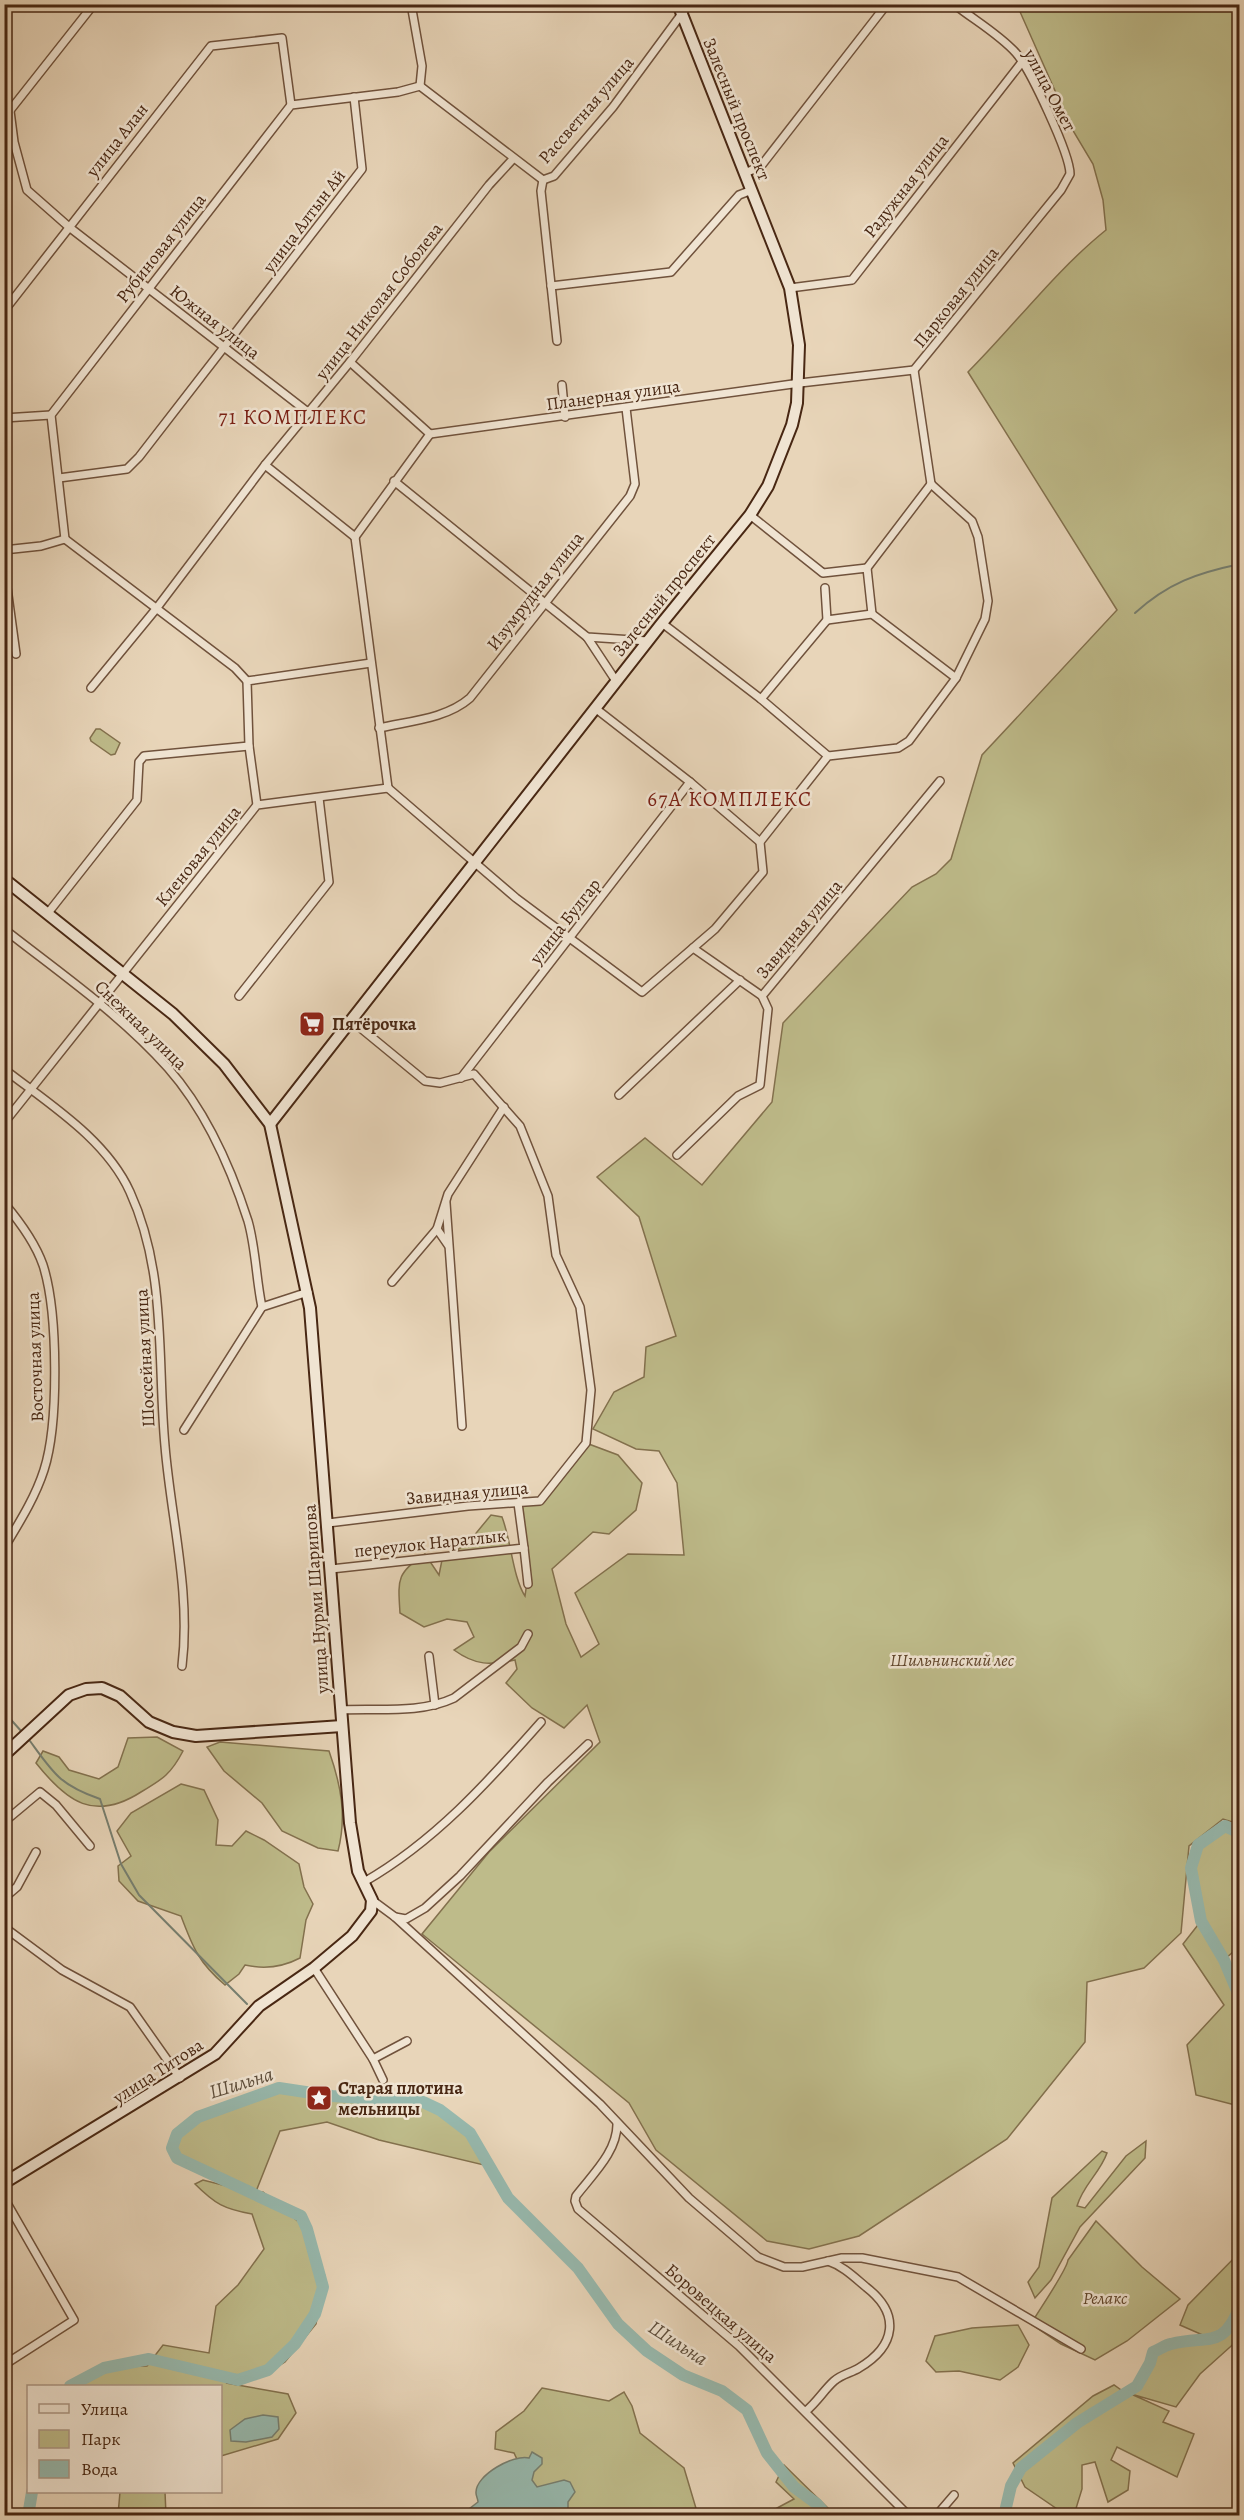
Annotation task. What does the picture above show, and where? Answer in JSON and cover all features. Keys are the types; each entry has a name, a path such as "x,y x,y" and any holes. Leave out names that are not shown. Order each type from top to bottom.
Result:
{"main road":[{"name":"Залесный проспект","path":"270,1124 352,1022 616,681 750,515 768,486 792,425 800,383 798,326 790,288 680,10"},
{"path":"4,879 124,971 173,1014 224,1064 270,1124"},
{"name":"улица Нурми Шарипова","path":"270,1124 308,1292 354,1854 372,1900"},
{"path":"8,1753 69,1695 86,1689 102,1688 120,1696 149,1722 173,1732 195,1736 342,1726"},
{"name":"улица Титова","path":"4,2183 180,2078 215,2054 259,2006 314,1968 358,1929 370,1911 372,1900"}],"street":[{"path":"4,118 94,4"},
{"path":"411,4 422,66 420,86"},
{"name":"Рассветная улица","path":"557,341 541,191 543,180 554,176 613,107 680,10 689,4"},
{"path":"745,172 760,166 887,4"},
{"name":"улица Омет","path":"954,4 1006,44 1022,62 1060,140 1070,168 1068,179"},
{"name":"улица Алан","path":"4,311 211,46 282,38 291,105"},
{"name":"Радужная улица","path":"790,288 852,280 1022,62"},
{"path":"291,105 354,98 420,86 543,180"},
{"name":"улица Алтын Ай","path":"59,478 127,469 225,349 363,169 354,98"},
{"name":"Рубиновая улица","path":"51,415 291,105"},
{"name":"Южная улица","path":"10,111 14,142 27,190 69,227 309,413"},
{"name":"улица Николая Соболева","path":"92,688 156,609 265,465 350,362 489,185 513,159"},
{"name":"Парковая улица","path":"800,383 914,370 990,280 1068,179"},
{"path":"551,286 671,272 739,195 752,190"},
{"path":"350,362 430,434 355,537 388,788 516,898 572,937 642,992 715,929 762,872 760,842 828,756 898,748 909,741 956,678 985,619 988,601 978,537 972,521 931,484 914,370"},
{"name":"Планерная улица","path":"430,434 800,383"},
{"path":"562,386 565,417"},
{"name":"Изумрудная улица","path":"379,728 458,709 470,698 630,496 635,484 626,408"},
{"path":"4,418 51,415 65,538 235,668 247,681 249,746 257,805"},
{"path":"265,465 355,537"},
{"path":"394,481 587,637 616,681"},
{"path":"872,614 867,568 931,484"},
{"path":"750,515 823,573 867,568"},
{"path":"4,550 41,546 65,538"},
{"path":"4,566 16,654"},
{"path":"825,588 827,620"},
{"path":"761,699 827,620 872,614 956,678"},
{"path":"662,623 761,699 828,756"},
{"path":"587,637 648,641"},
{"path":"247,681 371,663"},
{"path":"595,708 690,782 760,842"},
{"path":"48,913 138,800 139,762 144,756 249,746"},
{"name":"Завидная улица","path":"677,1155 738,1096 760,1085 768,1009 762,996 940,781"},
{"name":"улица Булгар","path":"461,1078 690,782"},
{"name":"Кленовая улица","path":"4,1123 257,805 388,788"},
{"path":"239,996 329,882 319,798"},
{"name":"Снежная улица","path":"4,929 99,1004 168,1068 206,1123 230,1172 248,1222 262,1307"},
{"path":"693,948 762,996"},
{"name":"Завидная улица","path":"619,1095 740,980"},
{"path":"352,1022 425,1081 440,1083 461,1078"},
{"name":"Шоссейная улица","path":"4,1069 72,1122 104,1152 129,1190 150,1248 161,1320 160,1356 165,1447 186,1630 182,1666"},
{"name":"Завидная улица","path":"328,1523 540,1501 586,1443 591,1390 580,1307 556,1255 548,1196 520,1126 474,1074 461,1078"},
{"path":"392,1282 437,1229 448,1194 504,1107"},
{"name":"Восточная улица","path":"4,1203 31,1240 42,1264 49,1290 54,1416 49,1455 38,1488 4,1548"},
{"path":"446,1203 450,1238 447,1245"},
{"path":"437,1229 447,1245 462,1426"},
{"path":"184,1430 262,1307 308,1292"},
{"name":"переулок Наратлык","path":"331,1569 524,1548 519,1503"},
{"path":"524,1548 528,1584"},
{"path":"341,1710 435,1705 454,1698 521,1647 528,1634"},
{"path":"429,1656 435,1705"},
{"path":"364,1882 414,1850 482,1788 541,1722"},
{"path":"395,1917 406,1918 425,1908 460,1876 548,1782 588,1744"},
{"path":"4,1822 40,1792 56,1805 90,1846"},
{"path":"4,1898 17,1887 36,1851"},
{"path":"372,1900 395,1917 617,2123 689,2198 758,2257 784,2267 802,2267 828,2261 862,2258 958,2277 1081,2349"},
{"path":"4,1927 62,1970 130,2007 180,2078"},
{"path":"314,1968 373,2058 383,2080"},
{"path":"373,2058 407,2041"},
{"name":"Боровецкая улица","path":"617,2123 616,2138 576,2196 575,2205 739,2346 909,2516"},
{"path":"4,2198 74,2320 4,2365"},
{"path":"806,2411 821,2398 833,2382 860,2368 881,2350 889,2335 888,2315 882,2301 840,2265 828,2261"},
{"path":"936,2516 954,2495"}],"green space":[{"name":"Шильнинский лес","path":"1017,5 1239,5 1239,1824 1223,1819 1189,1846 1181,1933 1144,1968 1087,1982 1085,2042 1007,2139 859,2236 809,2249 767,2241 656,2150 629,2103 422,1934 489,1852 600,1742 587,1705 564,1728 532,1708 506,1683 517,1669 515,1660 498,1663 476,1662 454,1650 474,1637 467,1622 447,1619 424,1627 400,1613 399,1585 404,1572 425,1554 439,1575 442,1560 468,1543 491,1515 502,1517 518,1579 525,1596 527,1582 518,1503 540,1501 586,1443 618,1455 642,1483 636,1510 609,1534 593,1532 552,1569 566,1624 581,1657 599,1644 575,1593 628,1554 684,1555 677,1483 659,1451 636,1449 593,1429 614,1392 644,1377 646,1347 676,1336 639,1217 597,1177 645,1138 702,1185 772,1102 783,1023 912,887 936,874 951,859 982,755 1117,610 968,372 1069,263 1106,230 1103,200 1093,164 1072,129"},
{"path":"96,729 100,729 120,743 115,754 111,755 91,741 90,738"},
{"path":"157,1737 183,1751 174,1765 166,1775 149,1787 124,1801 109,1806 82,1803 70,1797 47,1777 36,1763 43,1751 59,1757 69,1770 99,1779 118,1767 128,1738"},
{"path":"220,1742 329,1751 337,1776 341,1801 342,1825 338,1851 318,1848 282,1831 262,1803 224,1771 207,1747"},
{"path":"181,1784 204,1790 218,1820 216,1845 232,1846 246,1831 264,1840 299,1864 304,1887 313,1904 306,1920 300,1958 273,1966 245,1965 239,1974 225,1985 198,1954 181,1916 138,1901 119,1881 118,1866 131,1856 117,1831 131,1813"},
{"path":"1225,1826 1240,1833 1239,1965 1233,1952 1224,1960 1239,1994 1239,2106 1196,2095 1187,2045 1224,2005 1183,1944 1201,1921 1191,1868 1198,1845"},
{"path":"279,2088 332,2095 423,2102 440,2110 470,2133 488,2166 379,2140 327,2122 280,2131 255,2194 263,2192 307,2229 325,2276 316,2324 285,2362 260,2377 226,2383 288,2394 296,2413 278,2439 222,2456 222,2385 76,2385 77,2382 112,2367 147,2366 163,2345 209,2353 216,2306 238,2285 264,2249 252,2214 220,2205 195,2184 203,2180 250,2192 196,2169 178,2156 172,2148 179,2134 190,2123 233,2102"},
{"path":"1146,2141 1145,2158 1080,2227 1051,2280 1035,2298 1028,2282 1039,2267 1052,2198 1102,2151 1107,2153 1104,2160 1083,2192 1077,2206 1085,2208 1126,2156"},
{"name":"Релакс","path":"1096,2221 1142,2267 1180,2299 1127,2341 1095,2360 1061,2344 1031,2324 1058,2281 1068,2260"},
{"path":"1239,2253 1239,2339 1200,2374 1176,2407 1131,2394 1169,2411 1163,2422 1194,2434 1177,2477 1117,2447 1111,2460 1130,2471 1128,2490 1108,2502 1095,2462 1082,2465 1082,2489 1074,2515 1066,2515 1025,2487 1013,2463 1093,2396 1114,2385 1124,2392 1130,2389 1143,2375 1153,2352 1171,2344 1212,2339 1180,2325 1188,2305"},
{"path":"1018,2325 1029,2345 1018,2367 1000,2380 959,2371 936,2372 926,2361 935,2336 972,2328"},
{"path":"542,2388 609,2401 624,2392 632,2406 640,2433 684,2468 698,2515 565,2515 530,2487 514,2453 495,2449 496,2432 524,2411"},
{"path":"784,2465 835,2515 764,2515 794,2499 776,2482"},
{"path":"120,2493 165,2493 166,2515 118,2515"}],"water":[{"path":"263,2415 278,2417 279,2429 272,2437 246,2442 231,2441 230,2430 245,2419"},
{"path":"532,2452 542,2458 542,2464 534,2472 532,2480 537,2487 564,2480 570,2482 575,2492 568,2502 568,2515 467,2515 469,2509 478,2502 477,2486 488,2473 514,2459 529,2458"}],"waterway":[{"path":"1135,613 1171,587 1210,571 1240,564"},
{"path":"4,1712 22,1732"},
{"path":"30,1741 59,1777 76,1789 100,1799 121,1864 139,1895 247,2004"},
{"name":"Шильна","path":"1240,1833 1225,1826 1198,1845 1191,1868 1201,1921 1224,1960 1238,1993 1240,2009"},
{"name":"Шильна","path":"72,2385 104,2368 149,2359 238,2380 268,2370 295,2344 315,2314 323,2287 307,2229 301,2216 177,2158 172,2148 177,2134 198,2117 279,2088 332,2096 423,2102 440,2110 470,2133 508,2198 578,2268 618,2324 647,2351 683,2375 722,2391 747,2410 767,2453 794,2487 817,2504 827,2516"},
{"name":"Шильна","path":"1004,2516 1011,2486 1021,2468 1077,2423 1137,2386 1150,2363 1153,2352 1184,2341 1213,2338 1220,2335 1234,2320 1240,2306"},
{"name":"Шильна","path":"28,2516 32,2493"}],"place":[{"name":"Пятёрочка","path":"312,1024"},
{"name":"Старая плотина мельницы","path":"319,2098"}],"district":[{"name":"71 КОМПЛЕКС","path":"293,417"},
{"name":"67А КОМПЛЕКС","path":"730,799"}]}
